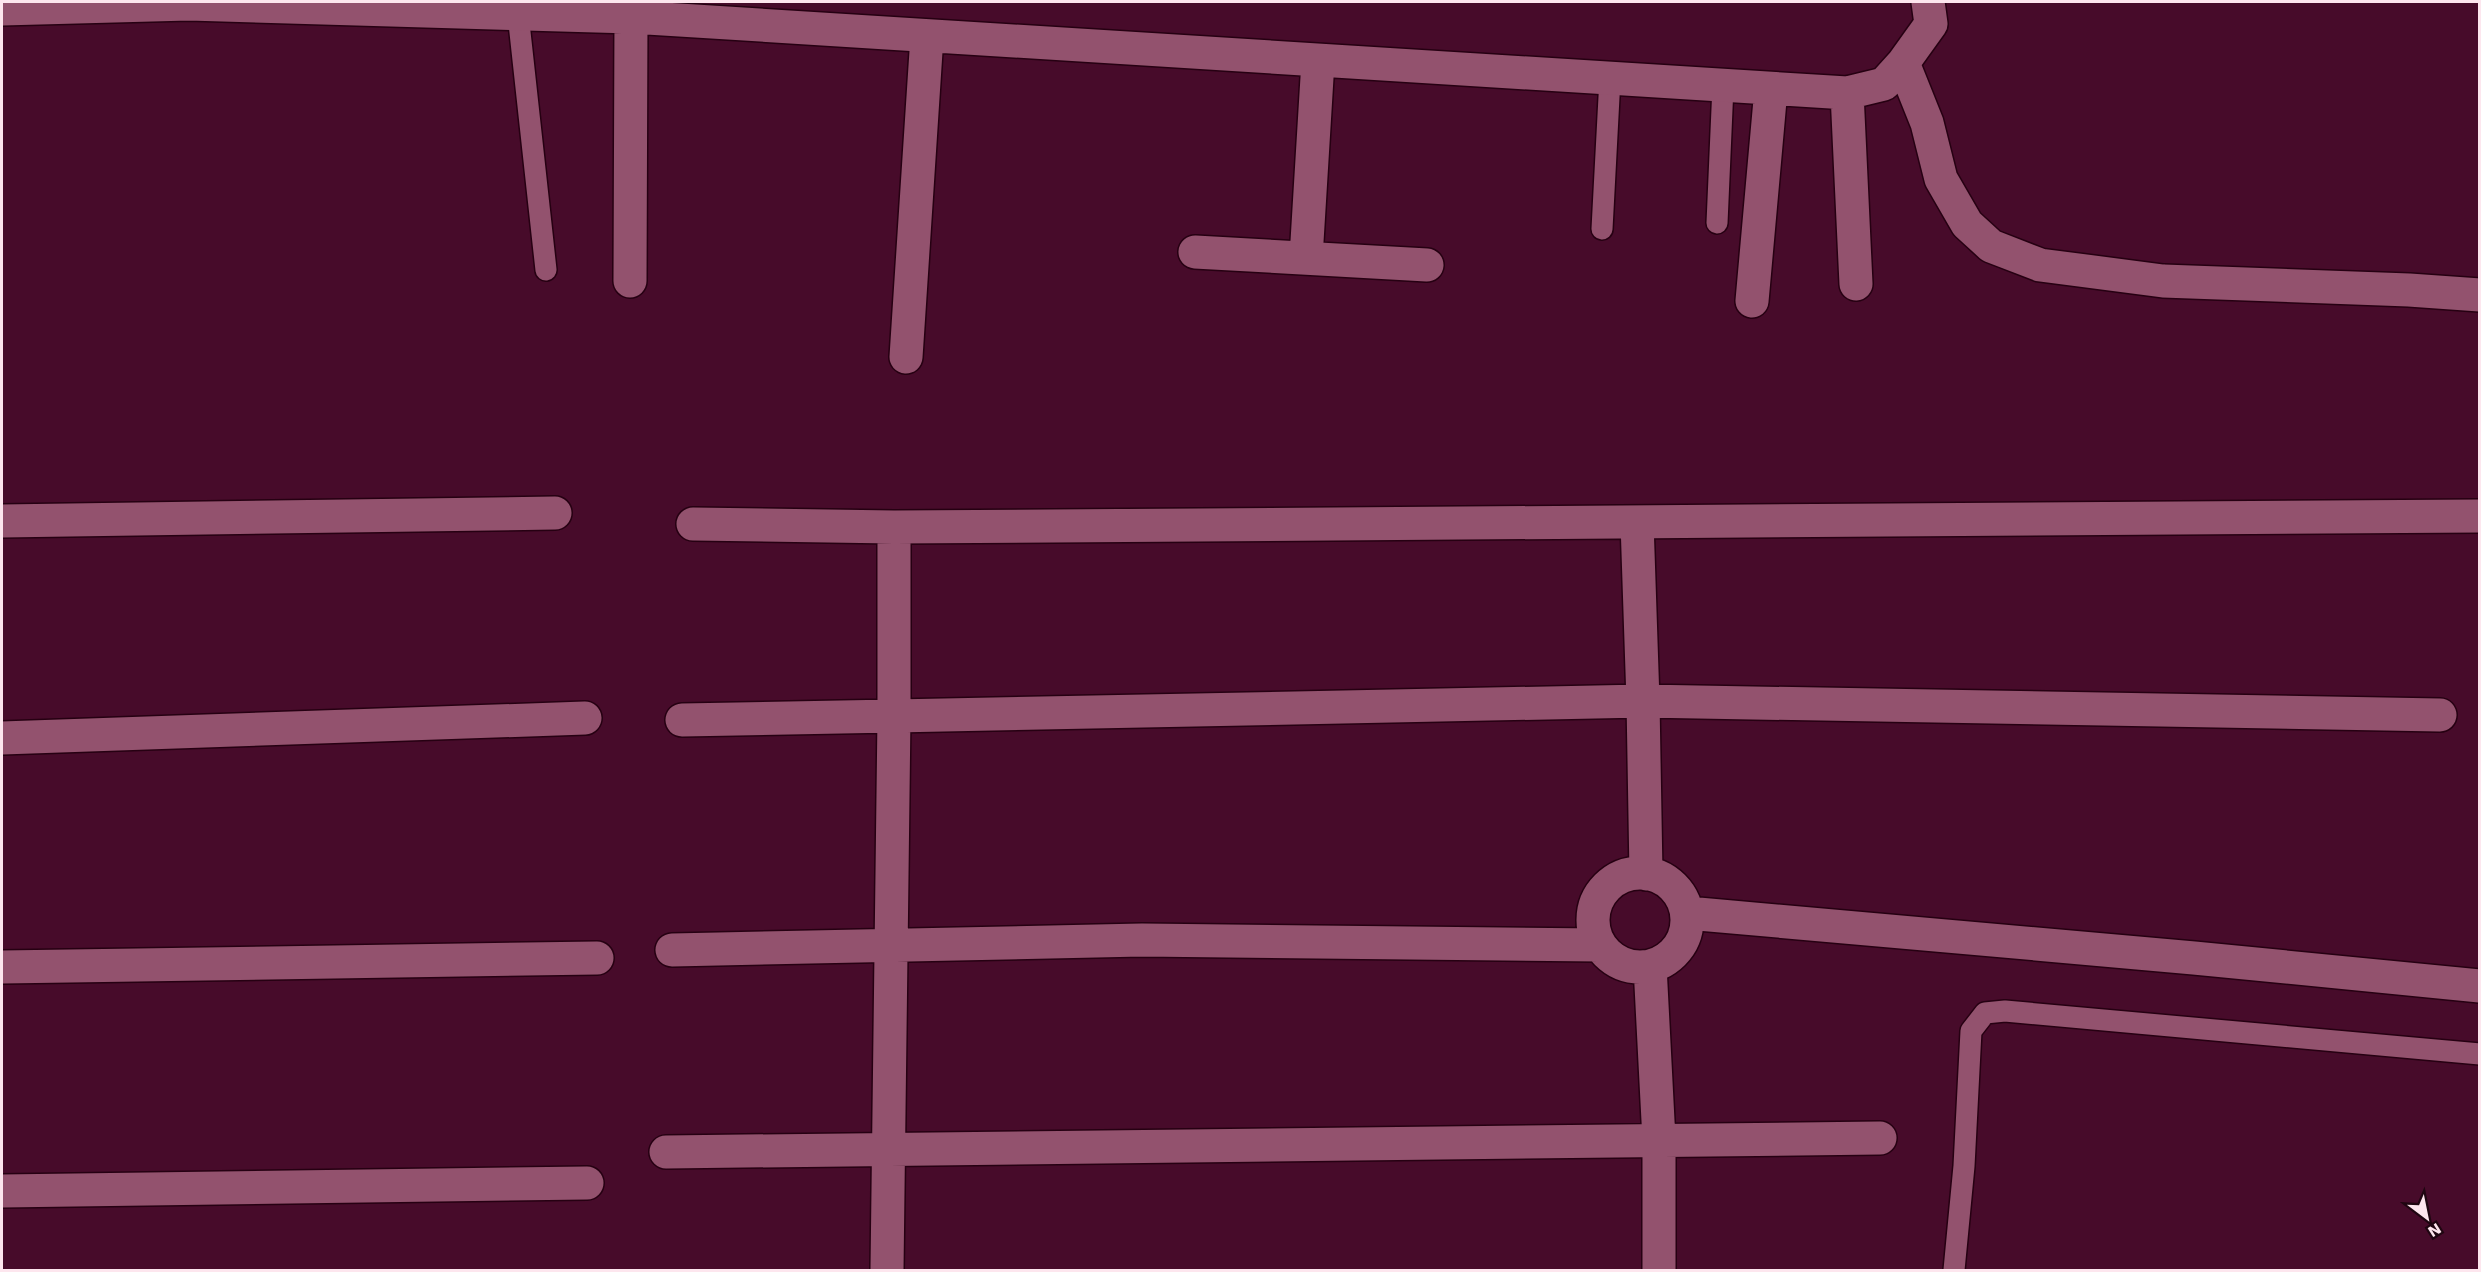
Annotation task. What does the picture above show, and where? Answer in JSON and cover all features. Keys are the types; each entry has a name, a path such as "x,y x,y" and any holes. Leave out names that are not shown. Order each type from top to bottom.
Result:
{"street":[{"path":"2,9 189,4 518,14 631,9 927,36 1847,93 1884,84 1903,63 1930,24 1928,2"},
{"path":"630,281 631,9"},
{"path":"906,357 927,36"},
{"path":"1306,258 1318,61"},
{"path":"1903,63 1927,123 1941,179 1967,224 1991,246 2040,265 2163,281 2409,290 2480,295"},
{"path":"1752,301 1771,89"},
{"path":"1847,93 1856,284"},
{"path":"1195,252 1427,265"},
{"path":"2,521 555,513"},
{"path":"693,524 894,527 2480,516"},
{"path":"1637,522 1646,874"},
{"path":"886,1270 894,716 894,527"},
{"path":"682,720 1643,701 2440,715"},
{"path":"2,738 585,718"},
{"path":"1630,874 1646,874 1660,877 1673,886 1682,899 1687,913 1687,927 1683,940 1675,952 1650,966 1636,967 1609,956 1600,945 1593,917 1597,902 1604,890 1616,880 1630,874"},
{"path":"1687,913 2194,957 2480,986"},
{"path":"672,950 1142,940 1600,945"},
{"path":"2,967 597,958"},
{"path":"1650,966 1659,1140 1659,1270"},
{"path":"666,1152 1880,1138"},
{"path":"2,1191 587,1183"}],"lane":[{"path":"518,14 546,270"},
{"path":"1602,229 1610,78"},
{"path":"1717,223 1723,86"},
{"path":"1954,1270 1964,1166 1971,1031 1985,1013 2005,1011 2480,1054"}]}
